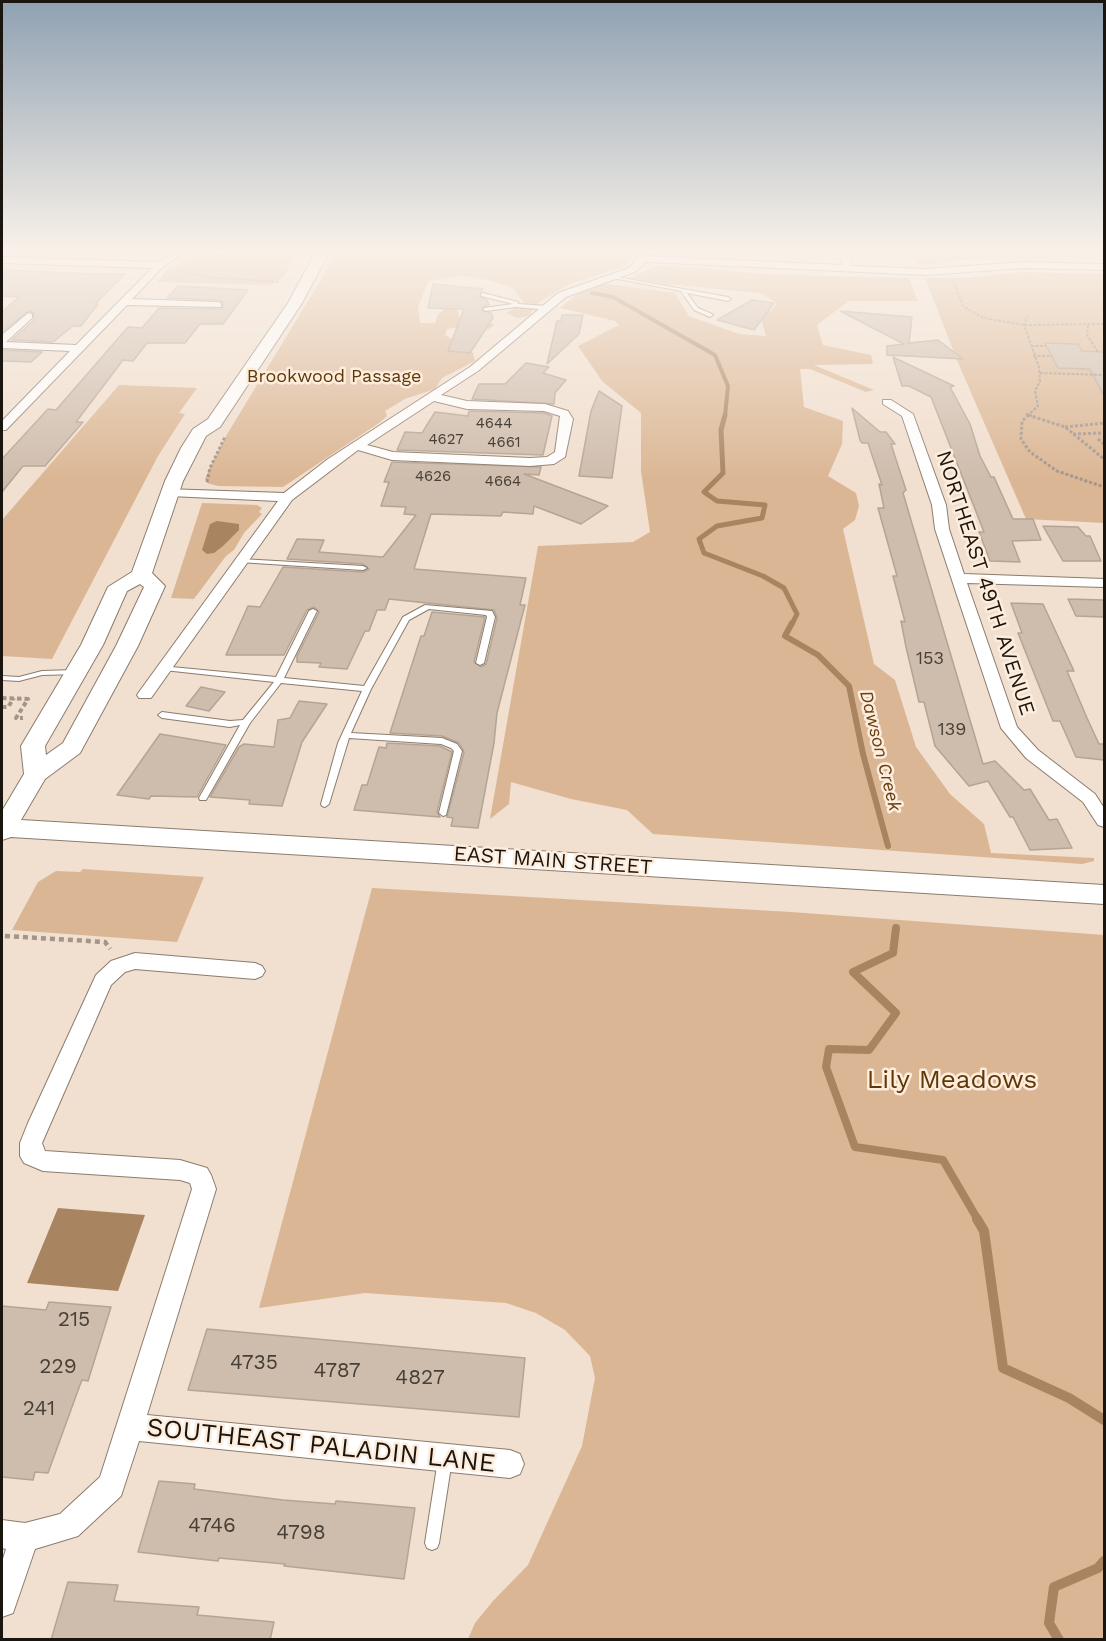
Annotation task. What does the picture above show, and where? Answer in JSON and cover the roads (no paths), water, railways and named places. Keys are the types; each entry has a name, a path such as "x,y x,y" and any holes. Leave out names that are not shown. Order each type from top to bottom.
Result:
{"main road":[{"path":"36,774 33,747 77,672 118,587 141,575 170,492 199,434 199,423 264,328"},
{"path":"199,434 214,423 278,328"},
{"path":"2,829 36,774 72,748 155,586 141,575"},
{"name":"EAST MAIN STREET","path":"2,829 1104,895"}],"street":[{"path":"2,340 15,328"},
{"path":"3,424 99,328"},
{"path":"145,694 287,497 311,477 433,397 525,328"},
{"path":"2,345 79,348"},
{"path":"357,446 392,456 530,462 553,459 561,454 567,419 564,414 545,408 467,405 433,397"},
{"name":"NORTHEAST 49TH AVENUE","path":"887,402 907,414 939,505 942,529 1009,728 1032,754 1089,798 1104,821"},
{"path":"170,492 287,497"},
{"path":"959,578 1104,583"},
{"path":"2,1602 13,1536 68,1526 111,1486 204,1189 199,1175 180,1170 43,1161 32,1156 31,1143 103,981 118,966 135,961 255,971"},
{"name":"SOUTHEAST PALADIN LANE","path":"131,1427 510,1464"}],"lane":[{"path":"241,561 363,568"},
{"path":"325,804 345,735 367,689 406,619 428,607 489,613 480,663"},
{"path":"203,798 246,722 279,680 313,611"},
{"path":"164,668 367,689"},
{"path":"2,678 19,679 42,673 77,672"},
{"path":"162,715 230,724 246,722"},
{"path":"345,735 442,741 454,746 458,751 443,813"},
{"path":"432,1543 445,1458"}],"waterway":[{"name":"Dawson Creek","path":"667,328 715,355 728,386 725,416"},
{"name":"Dawson Creek","path":"725,415 721,430 723,473 704,492 717,501 765,505 762,518 717,526 699,539 704,553 763,576 784,588 797,614 792,624"},
{"name":"Dawson Creek","path":"792,623 785,636 818,655 849,686 863,754 888,846"},
{"name":"Dawson Creek","path":"896,928 893,953 853,972 896,1013 869,1050 829,1049 826,1067 855,1147 943,1160 978,1220"},
{"name":"Dawson Creek","path":"977,1219 984,1231 1003,1368 1069,1398 1104,1420"},
{"name":"Dawson Creek","path":"1059,1640 1049,1623 1054,1587 1098,1568 1104,1561"}],"park label":[{"name":"Brookwood Passage","path":"334,377"},
{"name":"Lily Meadows","path":"952,1080"}]}
